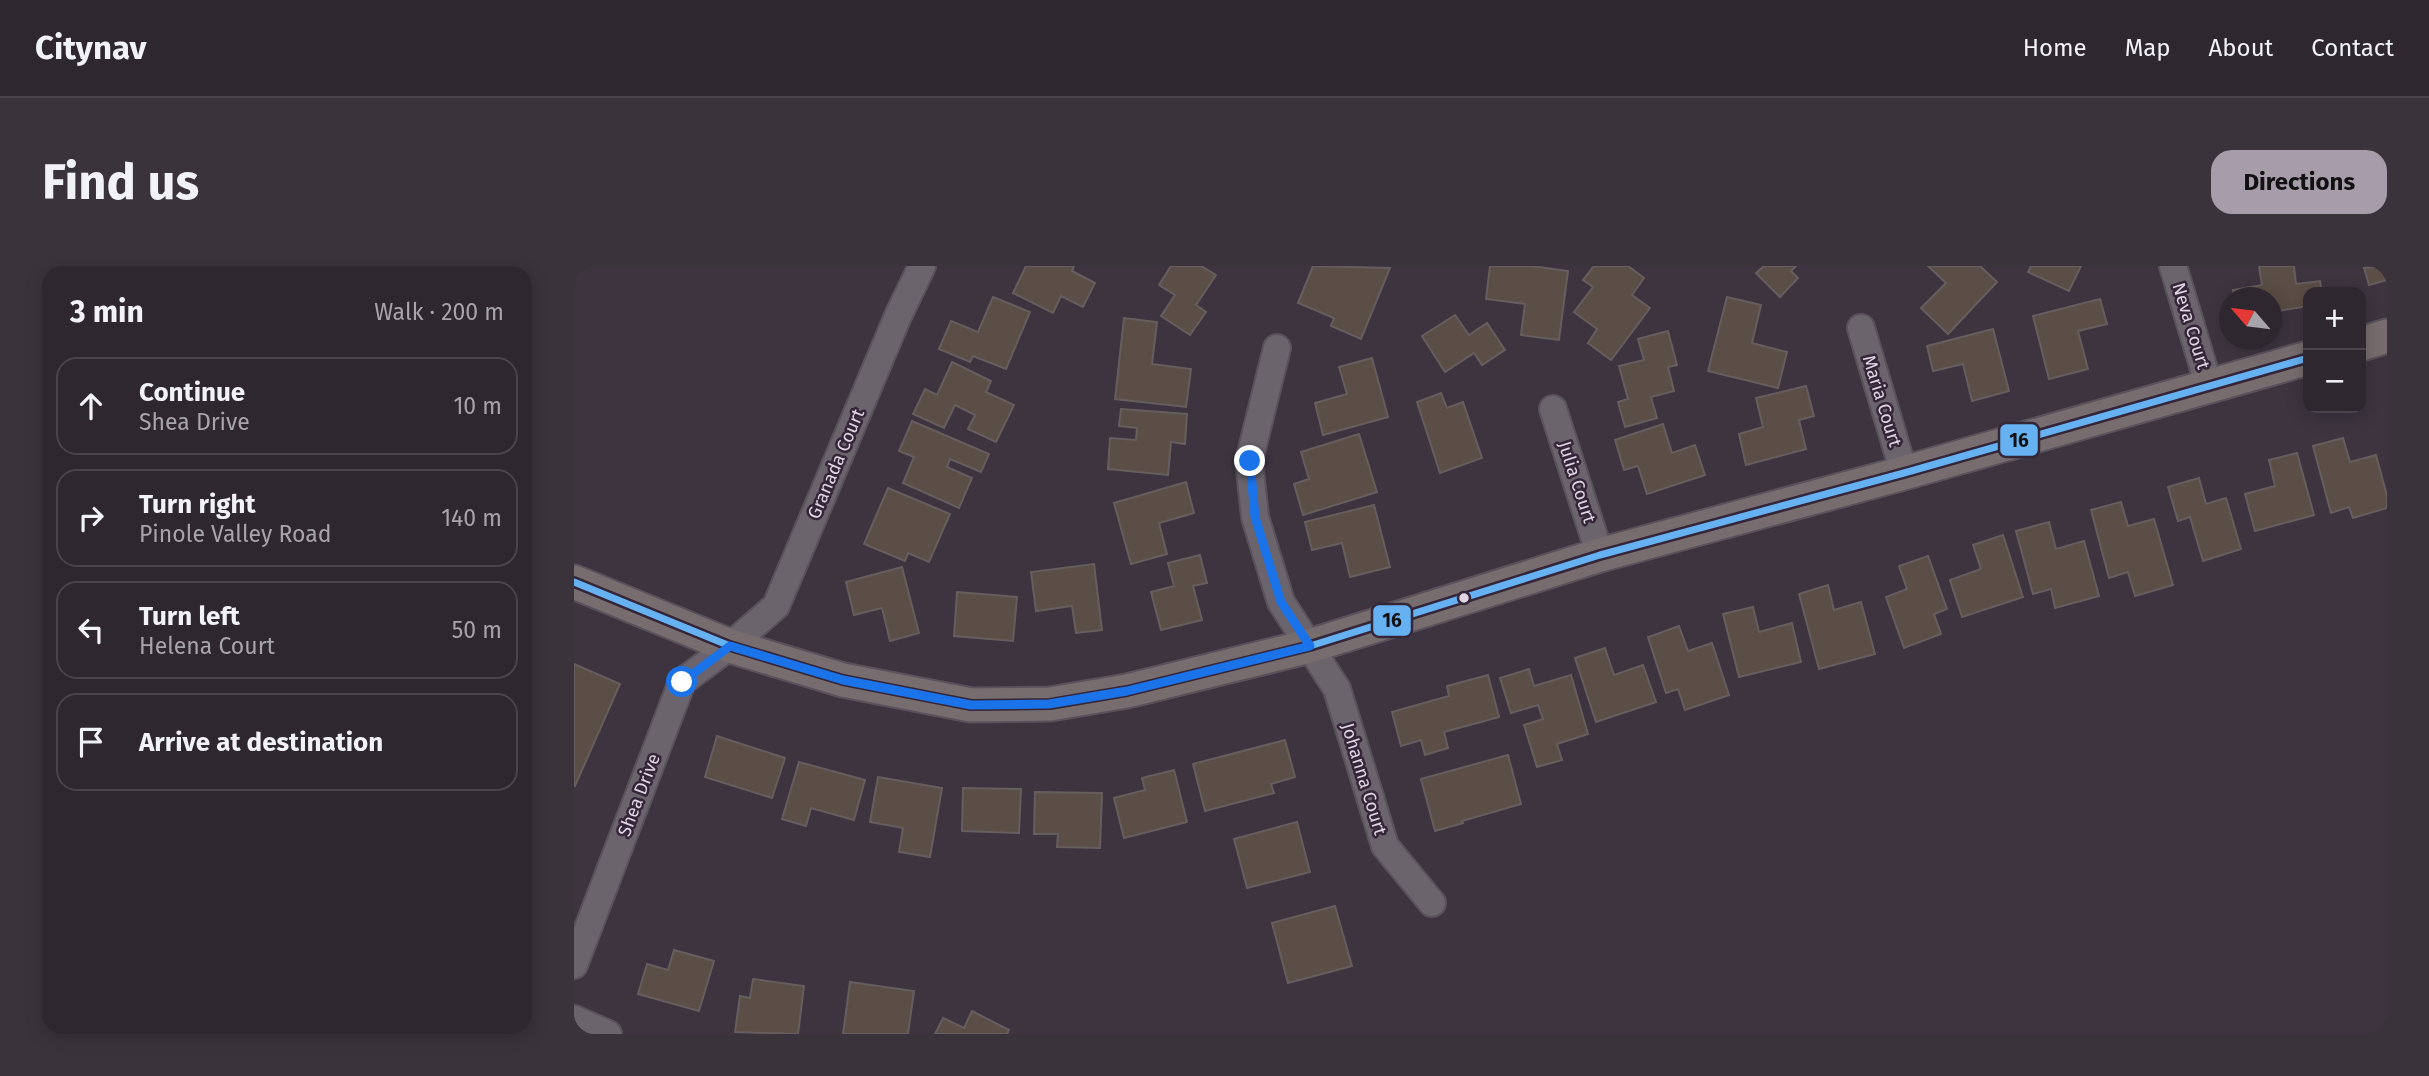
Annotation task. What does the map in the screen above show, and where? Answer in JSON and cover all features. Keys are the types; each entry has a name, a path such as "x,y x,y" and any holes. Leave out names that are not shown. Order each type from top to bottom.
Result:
{"main road":[{"path":"2366,342 2387,336"},
{"path":"574,582 730,646 843,680 971,705 1049,704 1127,691 1310,646 1600,555 1904,473 2303,359"}],"street":[{"name":"Granada Court","path":"730,646 776,606 898,316 922,266"},
{"name":"Neva Court","path":"2173,266 2209,386"},
{"name":"Maria Court","path":"1861,328 1904,473"},
{"name":"Johanna Court","path":"1277,348 1250,461 1255,517 1281,602 1337,689 1385,846 1432,903"},
{"name":"Julia Court","path":"1553,409 1600,555"},
{"name":"Shea Drive","path":"574,965 682,682 730,646"},
{"path":"574,1019 608,1034"}],"building":[{"path":"1026,266 1074,266 1072,271 1095,283 1083,307 1061,296 1053,313 1013,293"},
{"path":"1171,266 1201,266 1216,275 1196,305 1206,312 1190,335 1161,316 1175,295 1159,285"},
{"path":"1313,266 1390,268 1361,339 1331,326 1334,318 1298,303"},
{"path":"1490,266 1531,266 1568,271 1559,340 1521,335 1525,304 1486,299"},
{"path":"1594,266 1628,266 1644,278 1632,295 1650,308 1611,360 1588,343 1597,329 1574,312 1593,287 1583,280"},
{"path":"1764,266 1796,266 1791,271 1798,278 1780,297 1756,273"},
{"path":"1928,266 1980,266 1997,282 1948,334 1921,308 1946,283"},
{"path":"2031,266 2081,266 2069,291 2028,272"},
{"path":"2259,266 2294,266 2296,284 2320,281 2321,287 2303,287 2303,307 2282,310 2282,287 2250,287 2262,285"},
{"path":"2387,266 2387,280 2369,285 2364,268"},
{"path":"993,297 1030,312 1006,369 973,356 970,362 939,349 951,321 978,332"},
{"path":"1727,297 1761,305 1752,343 1787,352 1778,388 1708,371"},
{"path":"2100,299 2107,324 2078,331 2088,369 2049,379 2033,316"},
{"path":"1455,315 1469,335 1487,323 1505,350 1482,365 1474,353 1445,372 1422,336"},
{"path":"1124,318 1157,322 1152,364 1191,369 1186,407 1115,399"},
{"path":"1993,329 2009,391 1972,401 1963,364 1933,371 1927,346"},
{"path":"1668,331 1677,365 1668,367 1674,391 1651,397 1657,418 1625,427 1618,402 1628,399 1619,366 1644,360 1638,339"},
{"path":"1372,358 1388,417 1323,435 1315,403 1347,394 1339,367"},
{"path":"952,362 991,381 986,392 1014,405 996,442 968,429 975,415 955,405 944,428 913,414 925,389 937,395"},
{"path":"1806,386 1814,416 1799,420 1806,449 1746,465 1739,434 1763,427 1756,398"},
{"path":"1441,393 1447,408 1463,402 1482,458 1440,473 1417,402"},
{"path":"1121,409 1187,414 1185,444 1171,442 1168,475 1108,469 1110,438 1136,440 1137,428 1119,426"},
{"path":"912,421 989,454 981,472 950,459 947,467 972,478 959,508 903,483 914,457 899,451"},
{"path":"1663,424 1672,453 1695,445 1705,475 1647,494 1638,466 1624,470 1615,440"},
{"path":"1359,434 1377,492 1303,515 1294,484 1309,479 1301,452"},
{"path":"2343,438 2350,462 2376,455 2387,496 2387,508 2353,518 2349,507 2331,513 2313,446"},
{"path":"2297,453 2314,515 2255,531 2245,494 2275,486 2269,460"},
{"path":"2199,478 2206,504 2226,498 2241,549 2203,561 2190,517 2178,521 2168,487"},
{"path":"1186,482 1194,513 1159,523 1167,554 1131,564 1114,503"},
{"path":"888,488 950,514 929,562 908,553 905,561 864,544"},
{"path":"2121,502 2128,526 2154,519 2173,585 2135,596 2128,572 2109,578 2091,510"},
{"path":"1374,505 1390,567 1350,577 1342,543 1312,550 1305,522"},
{"path":"2049,522 2056,549 2084,541 2099,596 2055,608 2051,589 2033,594 2016,531"},
{"path":"2003,535 2023,597 1962,617 1950,580 1981,569 1973,545"},
{"path":"1200,555 1207,583 1193,586 1202,620 1161,630 1151,592 1174,586 1168,563"},
{"path":"1928,556 1947,609 1934,614 1941,634 1904,648 1886,597 1907,589 1899,566"},
{"path":"1094,564 1102,630 1076,633 1072,606 1036,611 1031,572"},
{"path":"902,567 919,633 890,641 882,608 854,615 846,582"},
{"path":"1828,585 1834,610 1861,602 1875,654 1819,669 1799,594"},
{"path":"957,592 1017,597 1013,641 954,636"},
{"path":"1753,607 1759,632 1792,623 1801,662 1739,677 1723,614"},
{"path":"1679,626 1688,651 1712,643 1729,695 1685,710 1678,689 1666,693 1648,637"},
{"path":"1605,648 1614,675 1643,665 1656,702 1596,722 1575,658"},
{"path":"574,664 620,684 575,786 574,785"},
{"path":"1529,669 1534,686 1571,675 1588,734 1557,744 1562,760 1537,767 1524,725 1543,719 1538,705 1511,713 1500,678"},
{"path":"1488,675 1499,717 1444,732 1448,748 1425,755 1421,740 1401,746 1392,712 1449,696 1447,686"},
{"path":"717,736 785,758 772,798 705,777"},
{"path":"1285,740 1295,777 1271,784 1274,793 1205,811 1193,764"},
{"path":"1508,755 1521,804 1435,831 1421,779"},
{"path":"799,762 865,780 854,820 811,808 806,826 782,819"},
{"path":"1174,770 1187,822 1124,838 1114,798 1145,790 1142,778"},
{"path":"878,777 942,788 930,857 899,852 903,828 870,822"},
{"path":"963,788 1021,789 1019,833 962,831"},
{"path":"1035,792 1102,793 1100,848 1057,847 1058,834 1034,834"},
{"path":"1297,822 1310,872 1247,888 1234,839"},
{"path":"1335,906 1352,966 1288,983 1272,923"},
{"path":"674,950 714,961 699,1011 638,994 647,964 668,970"},
{"path":"753,979 804,986 798,1034 735,1032 740,996 750,998"},
{"path":"850,982 914,991 908,1034 843,1034"},
{"path":"972,1011 1009,1030 1007,1034 935,1034 943,1018 964,1028"}],"transit line":[{"name":"16","path":"574,582 730,646 843,680 971,705 1050,704 1127,691 1310,646 1600,555 1904,473 2303,359"}],"route":[{"path":"682,682 730,646 843,680 971,705 1049,704 1127,691 1310,646 1281,602 1255,517 1250,461"}]}
